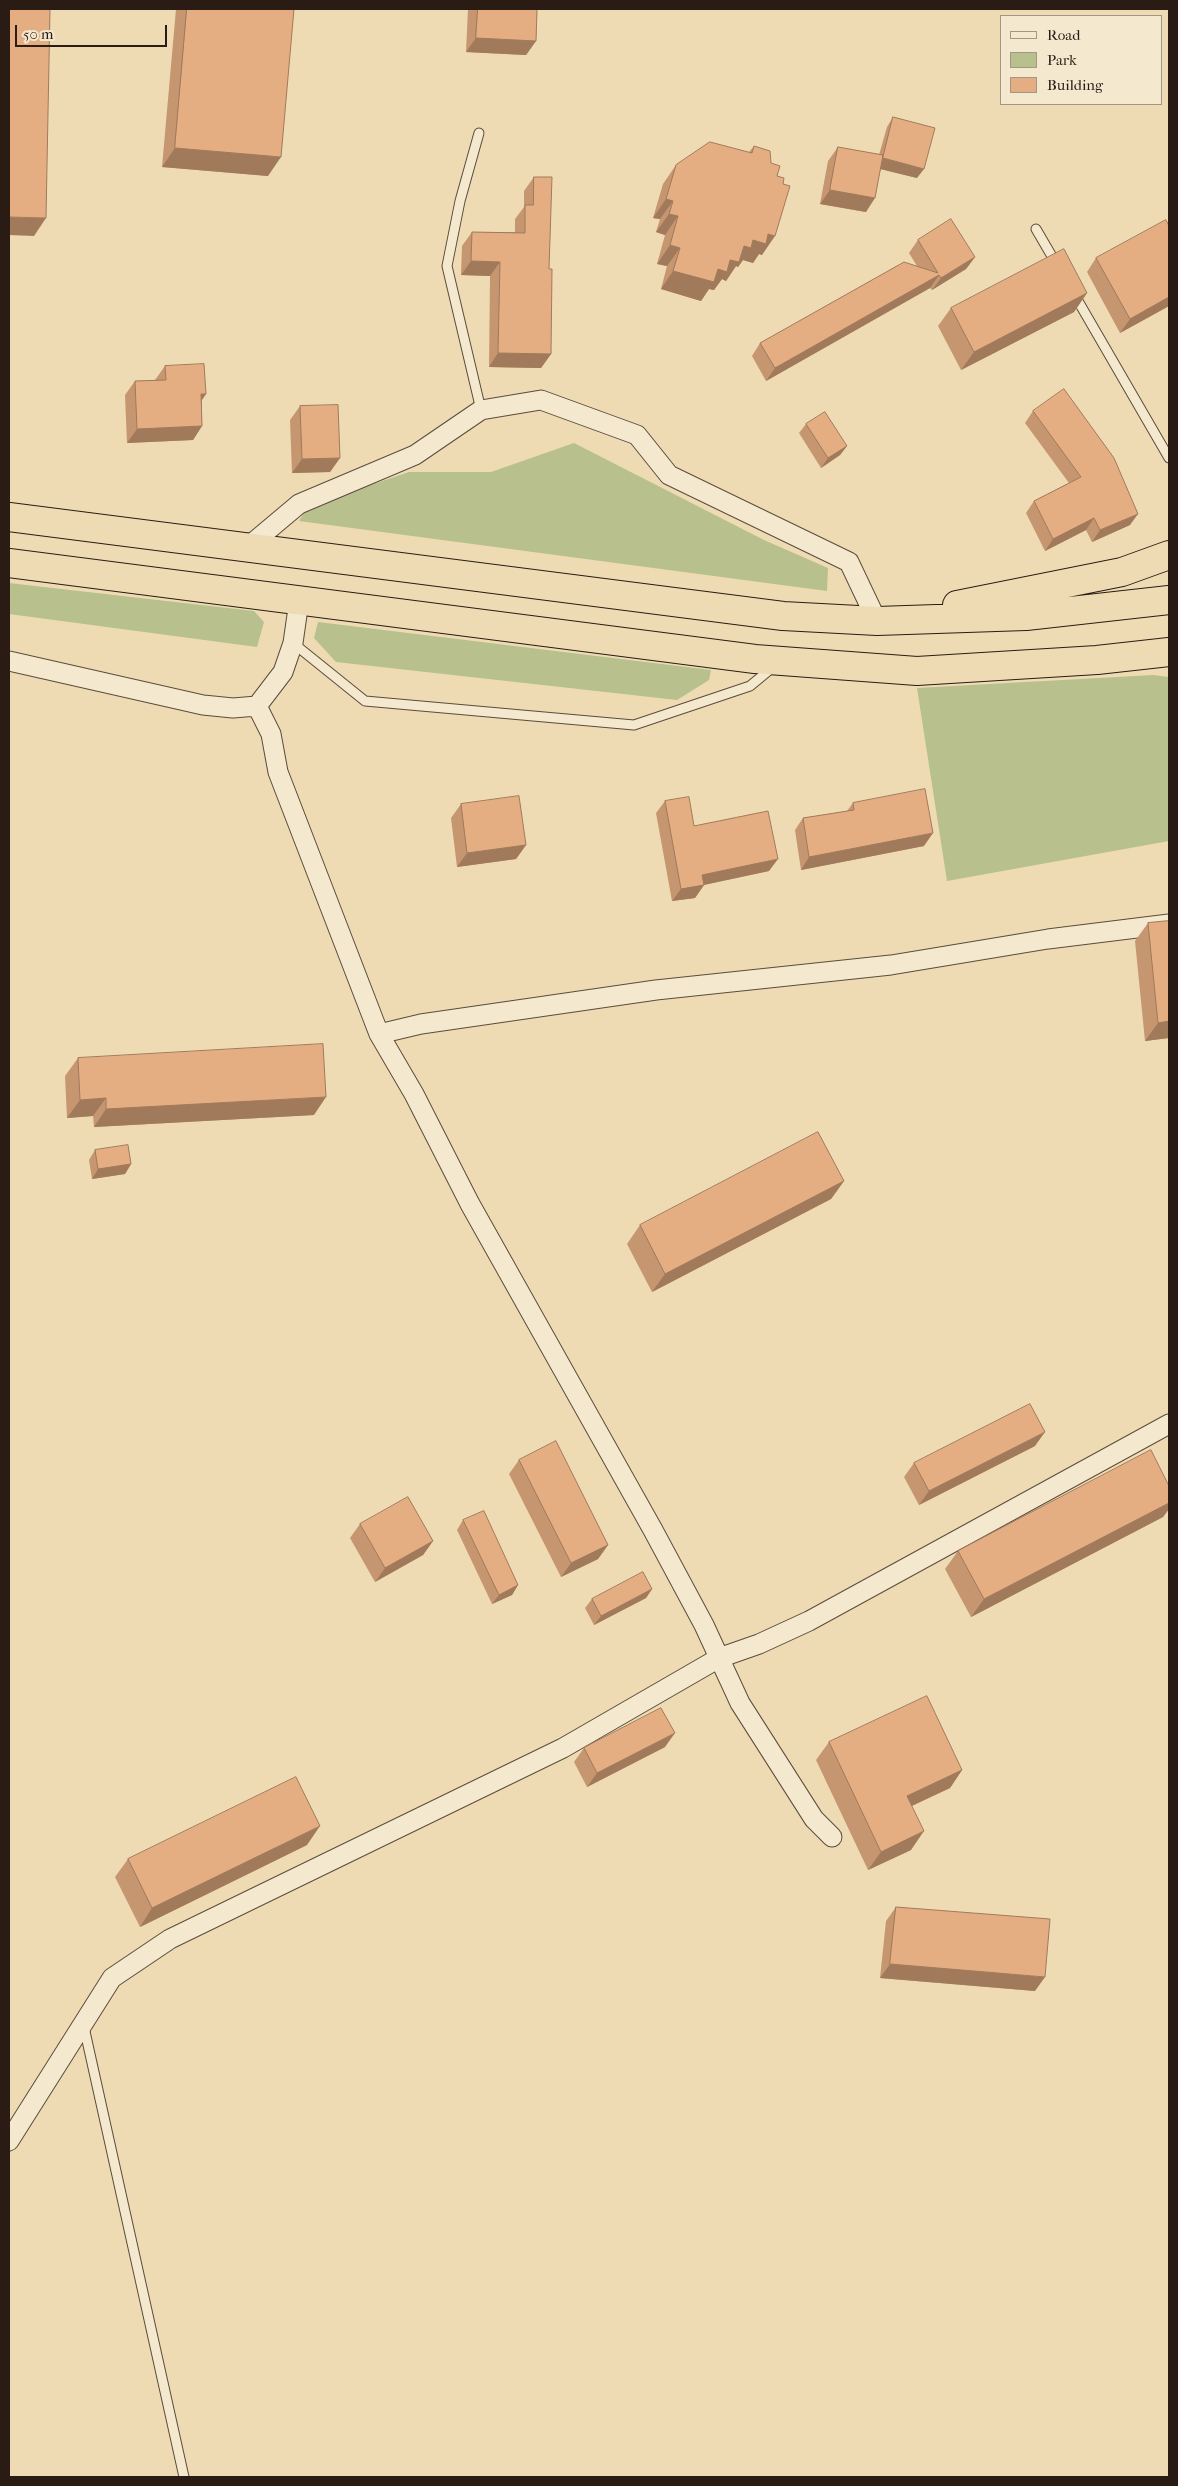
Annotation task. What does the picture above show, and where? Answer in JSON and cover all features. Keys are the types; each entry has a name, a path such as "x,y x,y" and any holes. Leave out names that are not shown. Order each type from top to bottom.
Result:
{"highway":[{"path":"9,517 249,546 783,616 877,621 1026,616 1169,600"},
{"path":"877,621 1122,572 1169,555"},
{"path":"9,563 780,661 917,671 1097,660 1169,659"},
{"path":"1097,660 1169,652"}],"street":[{"path":"249,546 299,504 415,455 481,410 541,400 637,435 669,475 849,562 877,621"},
{"path":"9,661 203,705 233,708 257,706 283,672 293,643 299,601"},
{"path":"257,706 270,734 278,772 379,1034 414,1094 470,1204 653,1530 704,1625 740,1703 814,1819 832,1837"},
{"path":"379,1034 421,1024 656,990 891,965 1029,942 1169,924"},
{"path":"9,2141 112,1978 170,1939 563,1748 719,1658 759,1644 810,1621 1169,1424"}],"lane":[{"path":"479,133 460,201 447,266 481,410"},
{"path":"1036,229 1061,271"},
{"path":"1071,288 1169,458"},
{"path":"293,643 365,701 634,725 750,686 780,661"},
{"path":"83,2022 184,2477"}],"green space":[{"path":"574,443 764,540 828,568 827,591 299,521 308,506 409,472 491,472"},
{"path":"9,583 254,611 264,622 257,647 9,614"},
{"path":"318,622 711,670 709,680 677,700 336,662 314,638"},
{"path":"1153,675 1169,677 1169,841 947,881 917,688"}],"building":[{"path":"9,9 50,9 46,218 9,217"},
{"path":"187,9 294,9 281,157 175,148"},
{"path":"478,9 537,9 536,41 476,38"},
{"path":"893,117 935,128 924,169 883,158"},
{"path":"710,142 752,153 754,146 770,151 771,163 780,166 777,176 784,178 783,184 790,186 775,236 768,234 766,244 753,240 751,248 744,246 739,262 730,260 727,272 718,269 714,282 673,271 680,248 670,245 678,216 669,214 673,201 666,199 676,165"},
{"path":"838,147 883,155 875,198 830,190"},
{"path":"534,177 552,177 549,269 552,269 551,354 498,353 500,262 471,261 472,232 525,233 525,205 533,205"},
{"path":"951,219 975,257 941,278 939,275 775,368 760,343 904,262 938,273 918,240"},
{"path":"1166,220 1169,226 1169,297 1130,319 1096,258"},
{"path":"1064,249 1087,293 974,352 951,308"},
{"path":"204,364 206,394 201,394 202,426 137,429 135,381 166,380 165,366"},
{"path":"1064,389 1114,458 1138,514 1100,530 1094,518 1053,539 1034,501 1081,477 1033,411"},
{"path":"338,405 340,458 302,459 300,406"},
{"path":"825,412 847,446 828,458 806,424"},
{"path":"925,789 933,833 809,857 803,818 854,810 853,803"},
{"path":"519,796 526,845 467,853 461,804"},
{"path":"689,797 694,826 768,811 778,859 702,875 704,885 681,889 665,801"},
{"path":"1169,921 1169,1021 1158,1023 1148,923"},
{"path":"323,1044 326,1097 106,1109 106,1098 80,1100 78,1058"},
{"path":"818,1132 844,1181 665,1274 640,1225"},
{"path":"128,1145 131,1164 98,1169 95,1150"},
{"path":"1030,1404 1045,1432 929,1491 914,1463"},
{"path":"556,1441 608,1545 571,1563 519,1460"},
{"path":"1151,1450 1169,1486 1169,1503 984,1599 958,1551"},
{"path":"408,1497 433,1541 385,1568 360,1524"},
{"path":"484,1511 518,1585 499,1595 463,1520"},
{"path":"643,1572 652,1589 601,1616 592,1599"},
{"path":"927,1696 962,1770 907,1796 924,1831 881,1852 829,1742"},
{"path":"661,1708 675,1733 597,1773 584,1748"},
{"path":"296,1777 320,1826 152,1908 128,1859"},
{"path":"896,1907 1050,1919 1045,1977 890,1964"}]}
